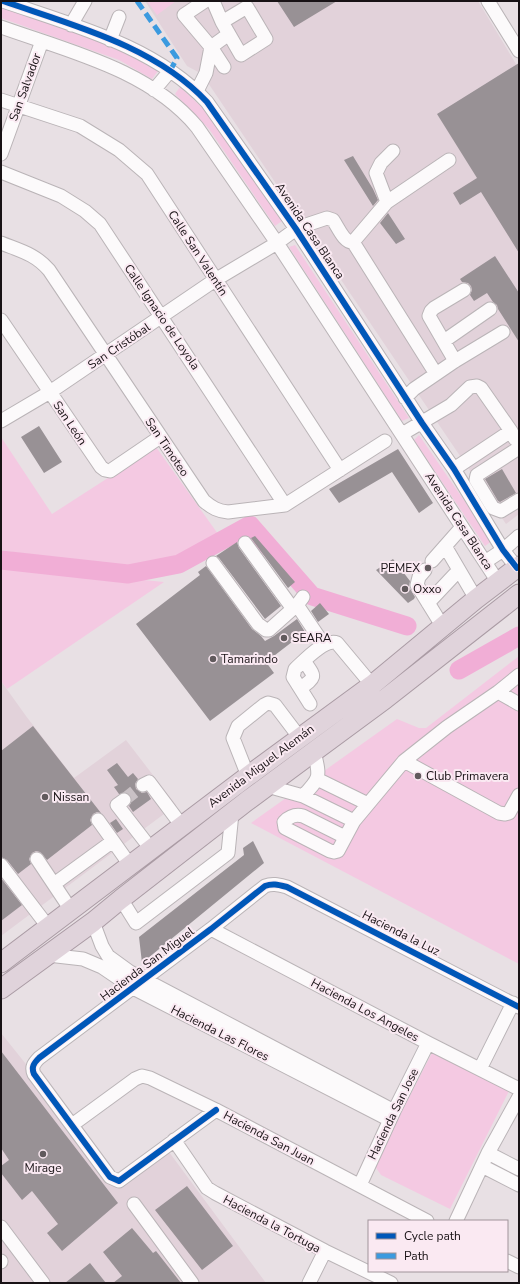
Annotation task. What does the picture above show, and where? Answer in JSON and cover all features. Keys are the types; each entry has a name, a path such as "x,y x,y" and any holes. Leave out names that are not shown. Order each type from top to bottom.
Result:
{"highway":[{"name":"Avenida Miguel Alemán","path":"1,963 150,849 372,685 476,599 518,567"},
{"name":"Avenida Miguel Alemán","path":"1,989 93,922 267,786 385,699 519,594"}],"street":[{"name":"Avenida Casa Blanca","path":"3,1 71,25 137,51 170,71 196,91 215,113 296,229 405,398 454,469 503,550 518,567"},
{"path":"71,25 85,1"},
{"path":"205,1 184,15 211,47 224,67"},
{"path":"213,1 222,22 241,55 266,39 247,7 222,22"},
{"path":"488,1 519,51"},
{"path":"110,40 119,17"},
{"name":"Avenida Casa Blanca","path":"1,27 110,66 154,90 186,114 197,127 277,243 498,582"},
{"path":"196,91 206,73 211,47 229,34"},
{"name":"San Salvador","path":"1,154 42,42"},
{"path":"154,90 170,71"},
{"name":"Calle San Valentín","path":"1,100 80,126 119,150 146,174 340,470"},
{"path":"387,202 376,173 381,163 393,151"},
{"path":"353,242 387,202 449,160"},
{"name":"Calle Ignacio de Loyola","path":"1,172 61,196 85,211 100,224 285,504"},
{"name":"San Cristóbal","path":"1,421 50,392 215,280 277,243 296,229 306,224 327,218 333,220 346,240 353,242 436,374"},
{"name":"San Timoteo","path":"1,243 27,253 41,261 49,270 160,437 204,500 211,507 219,511 228,512 285,504 385,441"},
{"path":"455,361 429,316 431,311 464,290"},
{"path":"444,341 490,309"},
{"name":"San León","path":"1,320 12,334 96,462 105,470 110,471 160,437"},
{"path":"405,398 414,389 455,361 503,332"},
{"path":"402,434 451,405 470,387 477,386 481,388 519,446 477,475 476,480 493,508 502,511 519,500"},
{"path":"454,469 511,432"},
{"path":"443,627 417,585 418,577 462,527"},
{"path":"485,562 503,550 519,536"},
{"path":"245,543 298,604 324,645"},
{"path":"446,546 476,599"},
{"path":"213,563 262,629 269,630 298,604"},
{"path":"428,603 459,570"},
{"path":"310,704 294,677 295,669 324,645 332,642 337,643 372,685"},
{"path":"345,837 354,821 404,761 447,727 498,692 519,675"},
{"path":"498,692 519,704"},
{"path":"248,776 233,738 234,732 238,726 264,705 268,703 276,705 300,738"},
{"path":"303,796 317,779 318,768 314,751"},
{"path":"404,761 499,813 510,813 519,795"},
{"path":"317,779 368,804"},
{"path":"143,786 149,782 182,826"},
{"path":"267,786 303,796 354,821"},
{"path":"124,800 117,805 150,849"},
{"path":"121,899 136,923 228,853 232,813"},
{"path":"98,820 130,865"},
{"path":"54,884 113,840"},
{"path":"37,859 71,910"},
{"path":"1,865 48,928"},
{"name":"Hacienda San Miguel","path":"72,1125 34,1074 32,1066 35,1061 211,929 265,886 271,884"},
{"name":"Hacienda la Luz","path":"271,884 278,884 287,887 516,1005"},
{"name":"Hacienda Las Flores","path":"93,922 102,946 108,956 138,984"},
{"name":"Hacienda Los Angeles","path":"211,929 519,1089"},
{"name":"Hacienda Las Flores","path":"48,955 83,959 102,967 138,984 392,1116"},
{"path":"480,1069 516,1005"},
{"name":"Hacienda San Jose","path":"360,1185 428,1043"},
{"name":"Hacienda San Juan","path":"72,1125 135,1079 142,1076 150,1078 216,1110 360,1185 411,1217 423,1220"},
{"path":"456,1220 488,1153 519,1098"},
{"path":"72,1125 110,1177 119,1181 216,1110"},
{"name":"Hacienda la Tortuga","path":"174,1140 207,1188 325,1251 368,1269"},
{"path":"488,1153 519,1169"},
{"path":"482,1166 519,1185"},
{"path":"134,1204 192,1283"},
{"path":"1,1227 41,1282"},
{"path":"309,1283 325,1251"},
{"path":"508,1262 519,1267"},
{"name":"Hacienda la Tortuga","path":"374,1272 386,1277"}],"shaded area":[{"path":"145,1 478,1 519,69 519,514 506,524 202,74 187,66"},
{"path":"147,1 176,1 157,15"},
{"path":"1,6 110,45 158,71 152,79 119,60 1,18"},
{"path":"180,87 209,114 282,221 275,226 209,129 175,94"},
{"path":"295,245 409,418 402,421 289,247"},
{"path":"419,435 492,541 485,546 414,440"},
{"path":"1,437 52,514 156,447 218,534 182,556 119,569 1,550"},
{"path":"1,566 164,582 7,689 1,681"},
{"name":"Club Primavera","path":"519,656 519,964 251,823 397,719 419,728 426,728"},
{"path":"1,681 74,778 126,740 176,805 1,936"},
{"path":"1,1033 123,1185 169,1152 266,1283 1,1283"},
{"path":"433,1051 509,1091 450,1209 381,1175 374,1165"}],"building":[{"path":"277,1 337,1 294,27"},
{"path":"519,63 519,253 481,192 460,205 453,193 477,178 437,114"},
{"path":"353,156 378,200 373,206 344,160"},
{"path":"388,213 405,239 396,244 380,223"},
{"path":"495,256 519,293 519,342 497,305 487,293 474,301 470,295 472,290 471,286 468,283 462,282 460,279"},
{"path":"39,426 62,462 44,473 21,437"},
{"path":"398,449 433,503 419,513 392,472 339,503 329,489"},
{"path":"502,469 516,493 500,502 485,479"},
{"path":"255,536 295,582 288,588 251,538"},
{"path":"237,542 239,548 281,606 265,619 216,556"},
{"path":"393,559 410,581 409,587 415,597 408,603 376,570"},
{"name":"Tamarindo","path":"206,566 252,629 265,641 297,619 305,632 266,662 274,673 210,721 136,624 200,575 198,572"},
{"path":"320,603 329,614 318,622 311,611"},
{"name":"Nissan","path":"33,726 101,813 97,812 93,814 90,820 92,825 47,860 40,852 36,851 32,853 29,859 31,864 18,874 7,860 1,857 1,751"},
{"path":"117,763 128,777 133,773 138,779 135,784 136,789 142,793 147,792 151,799 133,812 129,806 131,803 131,796 127,793 119,794 114,787 118,785 107,770"},
{"path":"116,819 123,829 117,833 110,823"},
{"path":"253,841 264,863 142,963 139,937 244,855 243,848"},
{"path":"1,878 22,905 1,921"},
{"name":"Mirage","path":"1,1051 118,1203 62,1251 47,1233 58,1224 32,1191 22,1200 1,1173 1,1166 9,1160 1,1148"},
{"path":"187,1186 233,1246 202,1270 155,1210"},
{"path":"132,1228 153,1253 156,1251 181,1283 113,1283 122,1276 103,1252"},
{"path":"90,1263 106,1283 65,1283"}],"waterway":[{"path":"1,560 128,574 179,564 250,525 312,596 407,626"},
{"path":"459,670 519,636"}],"tunnel":[{"path":"124,800 143,785"}],"marked path":[{"path":"137,1 177,58 170,71"}],"cycle path":[{"path":"3,1 84,29 138,52 163,66 186,83 207,102 296,229 422,423 454,469 503,550 517,568"},
{"path":"216,1110 119,1181 110,1177 34,1074 33,1067 34,1063 39,1058 211,929 265,886 273,884 287,887 519,1007"}],"place":[{"name":"PEMEX","path":"428,568"},
{"name":"Oxxo","path":"405,589"},
{"name":"SEARA","path":"284,638"},
{"name":"Tamarindo","path":"213,659"},
{"name":"Club Primavera","path":"418,776"},
{"name":"Nissan","path":"45,797"},
{"name":"Mirage","path":"43,1154"}]}
